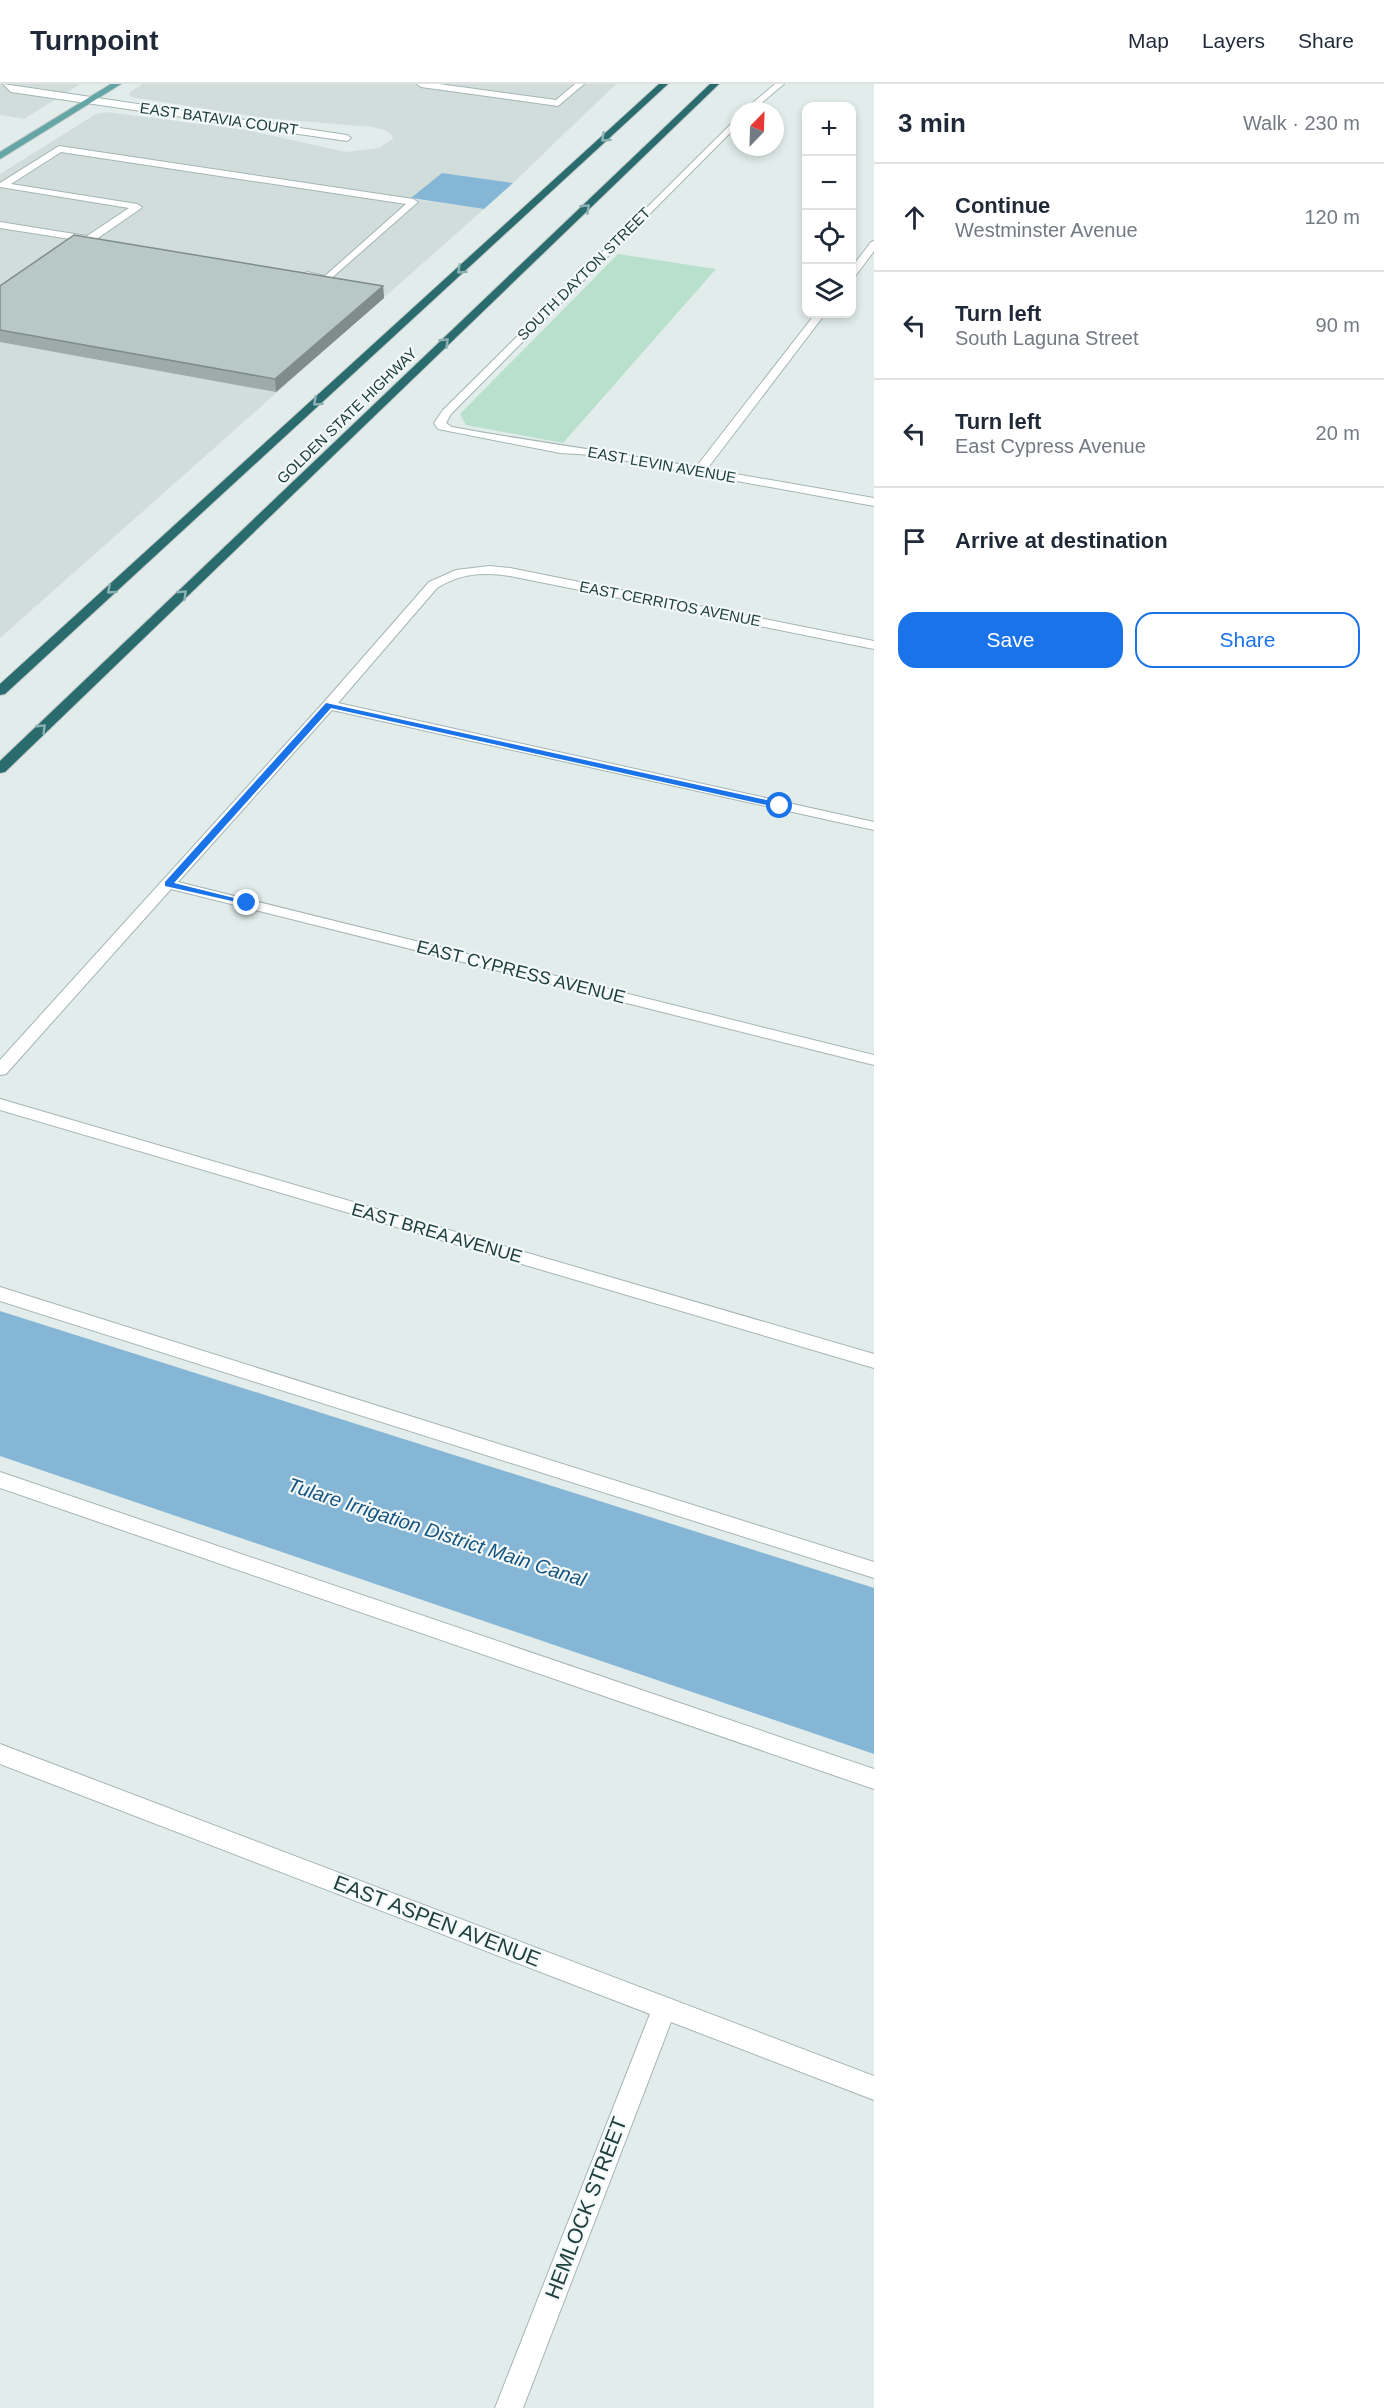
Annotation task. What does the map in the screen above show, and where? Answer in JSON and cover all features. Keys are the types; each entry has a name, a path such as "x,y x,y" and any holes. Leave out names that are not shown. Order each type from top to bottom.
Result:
{"highway":[{"path":"648,99 646,89 651,84"},
{"name":"GOLDEN STATE HIGHWAY","path":"0,691 664,84"},
{"name":"GOLDEN STATE HIGHWAY","path":"0,769 712,87 720,84"}],"main road":[{"path":"0,156 117,84"}],"street":[{"name":"EAST BATAVIA COURT","path":"8,84 12,88 90,101 347,138"},
{"path":"421,84 558,103 580,84"},
{"path":"500,95 514,84"},
{"path":"758,102 780,84"},
{"name":"SOUTH DAYTON STREET","path":"449,430 442,427 440,423 447,412 730,128"},
{"path":"89,239 137,207 3,186 59,149 413,202 327,279 293,273"},
{"path":"0,225 111,243"},
{"path":"856,268 874,244"},
{"path":"699,471 817,318"},
{"name":"EAST LEVIN AVENUE","path":"449,430 560,450 594,452 874,502"},
{"name":"EAST CERRITOS AVENUE","path":"329,705 433,585 446,576 465,570 484,568 510,572 874,645"},
{"path":"0,1070 329,705 874,826"},
{"name":"EAST CYPRESS AVENUE","path":"168,884 874,1060"},
{"name":"EAST BREA AVENUE","path":"0,1104 874,1361"},
{"path":"0,1294 874,1570"},
{"path":"0,1480 874,1779"},
{"name":"EAST ASPEN AVENUE","path":"0,1754 874,2088"},
{"name":"HEMLOCK STREET","path":"509,2408 664,2008"}],"shaded area":[{"path":"0,84 80,84 24,119 0,115"},
{"path":"143,84 616,84 513,183 442,173 412,199 484,209 0,638 0,174 96,114 107,112 246,130 346,152 379,148 393,139 391,134 373,127 263,118 129,95 131,91"}],"green space":[{"path":"618,254 716,269 563,443 466,425 460,414"}],"water":[{"path":"442,173 513,183 484,209 411,198"},
{"name":"Tulare Irrigation District Main Canal","path":"0,1311 874,1588 874,1754 0,1456"}],"building":[{"path":"74,235 383,286 275,379 0,330 0,286"}],"route":[{"path":"247,903 168,884 329,705 780,806"}]}
